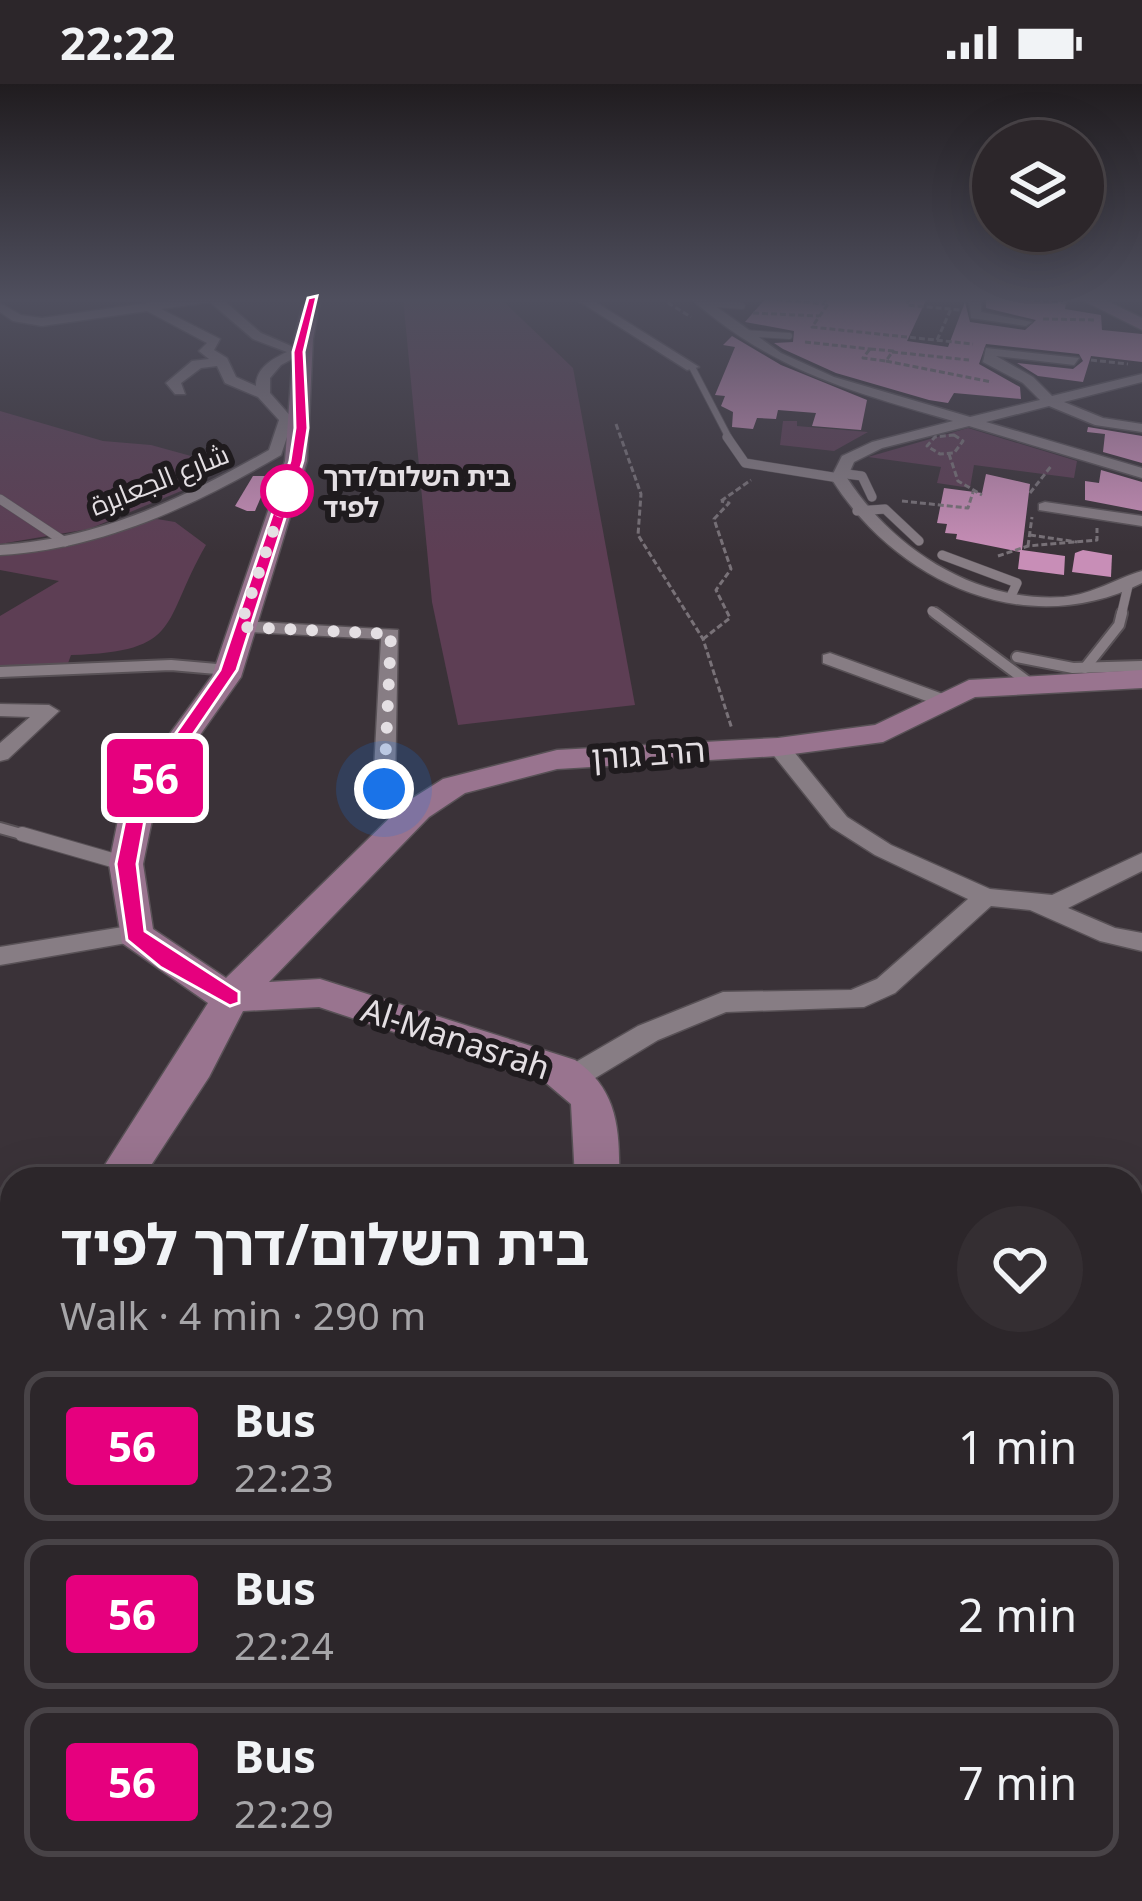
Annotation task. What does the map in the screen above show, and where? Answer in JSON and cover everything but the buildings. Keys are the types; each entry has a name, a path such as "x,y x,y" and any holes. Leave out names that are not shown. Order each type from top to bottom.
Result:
{"street":[{"path":"173,383 180,391"},
{"path":"237,383 263,394 263,383"},
{"path":"230,998 168,962 135,934 126,864 135,820 151,783 228,670 296,461 302,428 300,383"},
{"path":"850,383 1142,473"},
{"path":"1030,383 1048,401 1100,422 1142,428"},
{"path":"1122,383 877,445 847,459 839,475 865,504 879,534 932,569 1011,596 1079,599 1135,581"},
{"name":"شارع الجعابرة","path":"0,550 64,542 160,511 276,452 286,418 263,394"},
{"path":"1039,506 1142,521"},
{"path":"240,627 391,634 384,789 417,810"},
{"path":"830,658 947,703"},
{"name":"הרב גורן","path":"126,1167 194,1066 230,998 417,810 454,786 557,760 778,747 883,733 969,688 1023,670 1142,679"},
{"path":"0,710 50,711 0,754"},
{"path":"778,747 839,822 883,850 985,897 1040,905 1108,935 1142,942"},
{"path":"1040,905 1068,900 1142,861"},
{"path":"572,1078 648,1033 723,1002 854,1000 886,986 985,897"},
{"path":"0,956 135,934"},
{"name":"Al-Manasrah","path":"230,998 320,992 572,1078 596,1108 597,1167"}],"lane":[{"path":"700,383 739,458 768,468 839,475"},
{"path":"0,499 64,542"},
{"path":"865,504 885,509 920,541"},
{"path":"943,555 1017,583 1011,596"},
{"path":"1085,668 1119,625 1135,581"},
{"path":"932,611 1023,670 1142,666"},
{"path":"0,672 172,664 228,670"},
{"path":"0,828 126,864"}],"path":[{"path":"1012,383 1036,387"},
{"path":"616,424 640,489 643,524 638,535 704,639 737,746"},
{"path":"1030,493 1037,478 1068,451"},
{"path":"949,454 953,476 982,495"},
{"path":"704,639 730,618 716,590 730,568 714,519 729,503 721,501 768,468"},
{"path":"865,504 968,508 973,492"},
{"path":"1028,546 1039,506"},
{"path":"993,556 1009,556 1028,546 1097,540 1097,515"},
{"path":"1030,535 1084,543"}],"shaded area":[{"path":"411,383 576,383 635,705 458,725 432,602"},
{"path":"0,411 103,441 151,445 191,456 203,482 89,529 0,544"},
{"path":"783,421 868,432 834,451 780,445"},
{"path":"968,428 1077,461 1074,478 974,465 970,488 937,483 941,467 868,457"},
{"path":"157,519 175,522 206,545 164,628 133,647 71,655 67,666 0,668 0,616 59,581 0,570 0,553 40,551"}],"bus line":[{"name":"56","path":"230,998 168,962 135,934 126,864 135,820 151,783 226,677 296,461 302,428 300,383"}],"place":[{"name":"בית השלום/דרך לפיד","path":"287,491"}],"route":[{"path":"287,491 240,627 391,634 384,789"}]}
